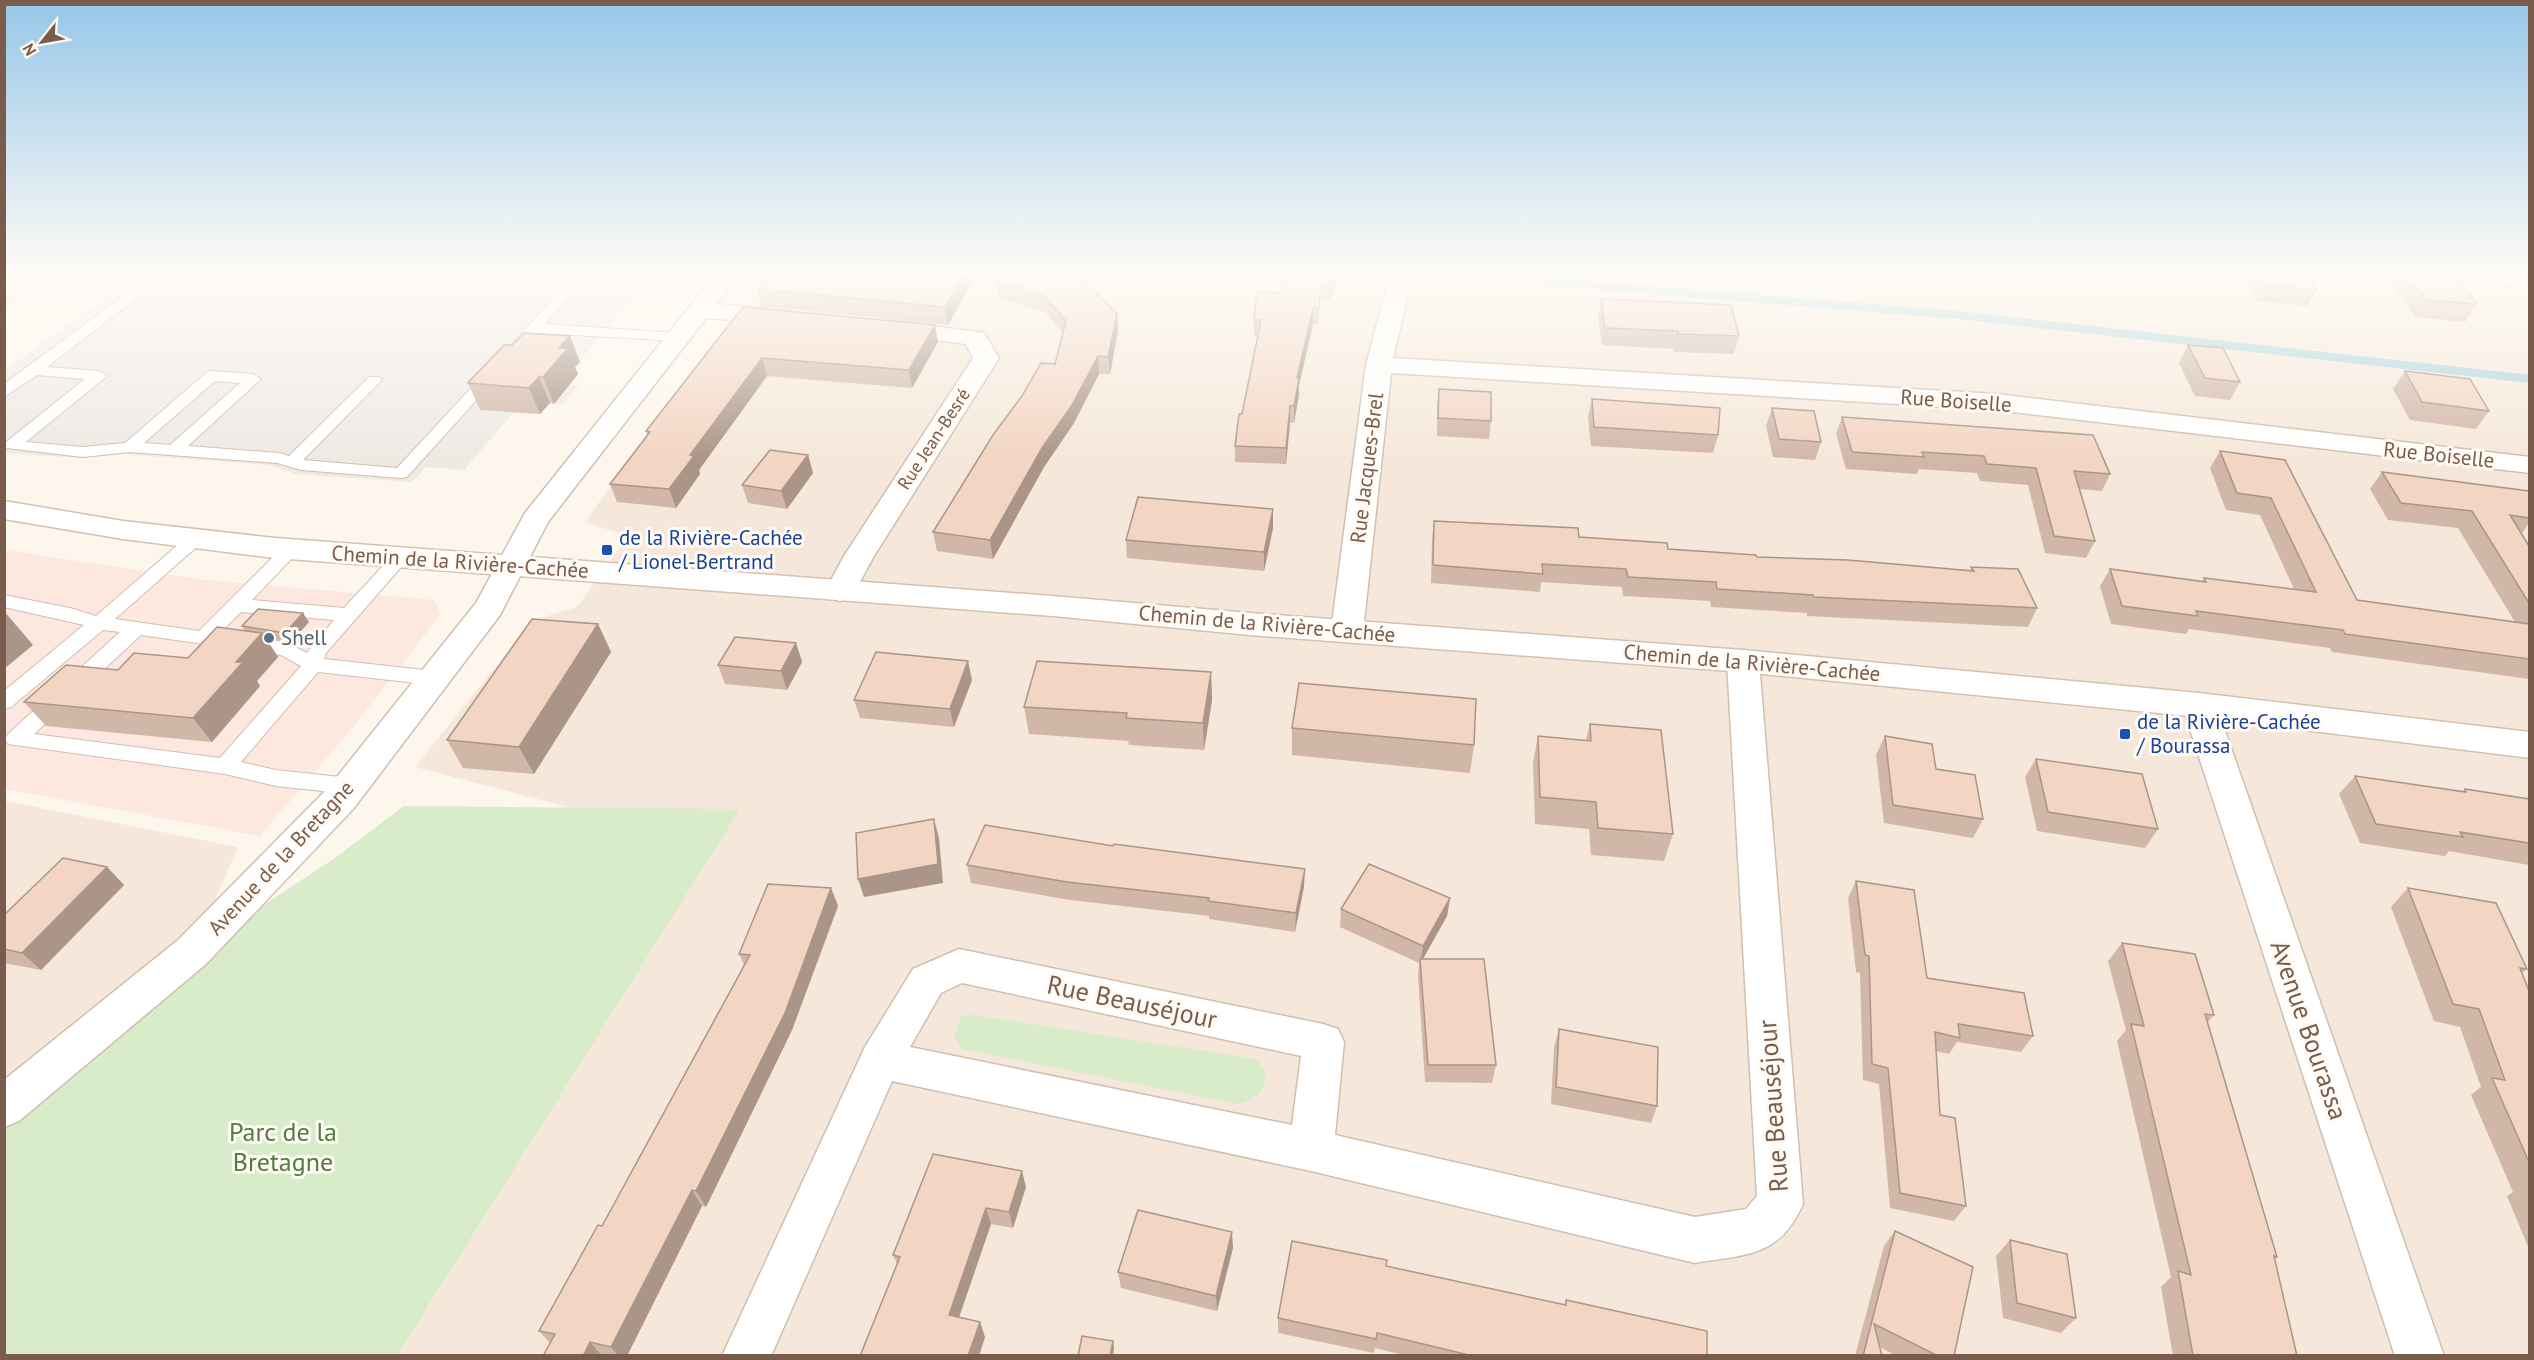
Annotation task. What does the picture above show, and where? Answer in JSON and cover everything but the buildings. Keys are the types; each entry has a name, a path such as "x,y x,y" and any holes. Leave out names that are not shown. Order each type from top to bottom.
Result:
{"street":[{"name":"Avenue de la Bretagne","path":"4,1107 192,952 350,786 489,608 535,519 680,334"},
{"name":"Rue Jean-Besré","path":"840,591 859,556 986,358 975,338 945,334"},
{"name":"Rue Jacques-Brel","path":"1347,632 1379,365 1386,334"},
{"name":"Rue Boiselle","path":"1379,365 1996,402 2529,465"},
{"name":"Chemin de la Rivière-Cachée","path":"4,510 194,540 1743,662 2199,705 2529,745"},
{"name":"Rue Beauséjour","path":"880,1060 1311,1150 1695,1240 1758,1229 1780,1204 1743,662"},
{"name":"Avenue Bourassa","path":"2199,705 2420,1356"},
{"name":"Rue Beauséjour","path":"746,1356 880,1060 927,981 959,966 1323,1042 1311,1150"}],"lane":[{"path":"4,392 81,334"},
{"path":"34,370 99,376 12,445 82,452 130,447 174,450 279,458 301,465 401,473 528,334"},
{"path":"637,334 678,337"},
{"path":"130,447 211,375 253,379 174,450"},
{"path":"292,462 374,380"},
{"path":"4,702 194,540"},
{"path":"203,638 291,549"},
{"path":"225,766 313,665 317,651 347,615 400,558"},
{"path":"4,602 70,614 99,623 286,649 313,665 434,678"},
{"path":"237,605 347,615"},
{"path":"136,629 15,739 225,766 276,778 350,786"}],"shaded area":[{"path":"54,334 602,334 570,373 578,374 570,385 579,386 564,404 550,403 540,414 513,413 464,470 426,467 412,482 296,474 269,465 121,454 81,458 5,453 4,371"},
{"path":"720,334 2529,334 2529,1355 398,1356 739,810 576,809 415,767 533,620 577,607 628,536 585,522"},
{"path":"4,550 197,579 435,600 440,615 354,726 260,836 5,789"},
{"path":"5,801 238,847 192,952 5,1107"}],"green space":[{"name":"Parc de la Bretagne","path":"404,806 740,809 398,1355 5,1356 5,1107 192,952 335,858"},
{"path":"975,1015 1256,1059 1266,1072 1264,1085 1259,1094 1239,1104 962,1049 954,1036 961,1016"}],"waterway":[{"path":"2132,334 2530,379"}],"place":[{"name":"de la Rivière-Cachée / Lionel-Bertrand","path":"607,550"},
{"name":"Shell","path":"269,638"},
{"name":"de la Rivière-Cachée / Bourassa","path":"2125,734"}]}
